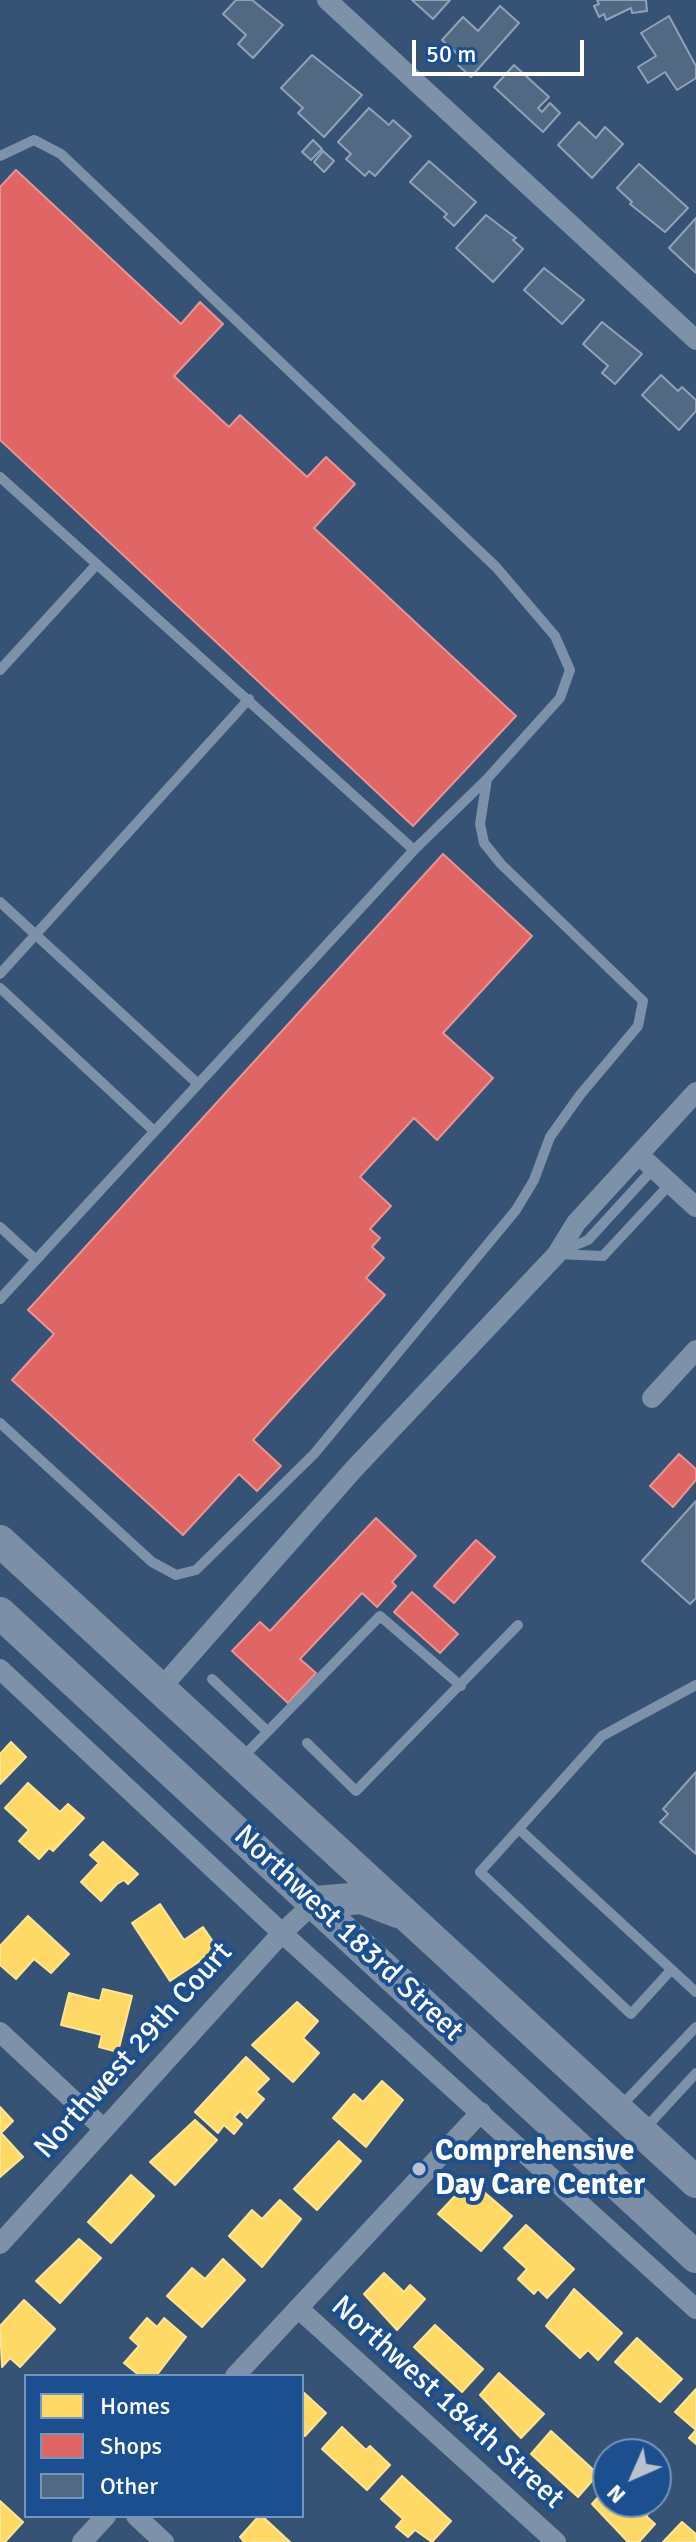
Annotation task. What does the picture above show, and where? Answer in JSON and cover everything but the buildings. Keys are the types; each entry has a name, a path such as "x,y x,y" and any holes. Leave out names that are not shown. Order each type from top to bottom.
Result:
{"main road":[{"name":"Northwest 183rd Street","path":"0,1541 696,2182"},
{"name":"Northwest 183rd Street","path":"0,1613 696,2257"},
{"path":"315,1902 362,1898 408,1916"}],"street":[{"path":"327,0 696,340"},
{"path":"161,1688 353,1470 557,1254 576,1223 646,1161 696,1092"},
{"path":"646,1161 696,1207"},
{"path":"652,1398 696,1350"},
{"path":"0,1669 282,1933 696,2309"},
{"name":"Northwest 29th Court","path":"0,2244 282,1933 315,1902"},
{"path":"0,2032 104,2129"},
{"path":"237,2374 481,2112"},
{"name":"Northwest 184th Street","path":"298,2308 556,2542"},
{"path":"82,2542 104,2518"},
{"path":"138,2518 164,2542"}],"lane":[{"path":"0,156 34,140 61,154 496,567 555,636 570,670 560,698 487,779 414,850 0,1299"},
{"path":"0,477 414,850"},
{"path":"0,670 97,564"},
{"path":"0,974 249,699"},
{"path":"0,1423 152,1562 176,1575 196,1570 314,1454 516,1210 534,1180 550,1137 580,1095 638,1026 643,1001 501,864 484,843 480,824 487,779"},
{"path":"0,902 198,1084"},
{"path":"0,988 154,1131"},
{"path":"557,1254 603,1256 671,1183"},
{"path":"0,1227 36,1260"},
{"path":"239,1761 380,1616 461,1686"},
{"path":"307,1743 356,1791 518,1625"},
{"path":"212,1679 267,1731"},
{"path":"671,1970 631,2014 480,1872 602,1736 696,1685"},
{"path":"519,1829 696,1992"},
{"path":"618,2109 696,2027"},
{"path":"642,2132 696,2073"}],"place":[{"name":"Comprehensive Day Care Center","path":"419,2169"}]}
